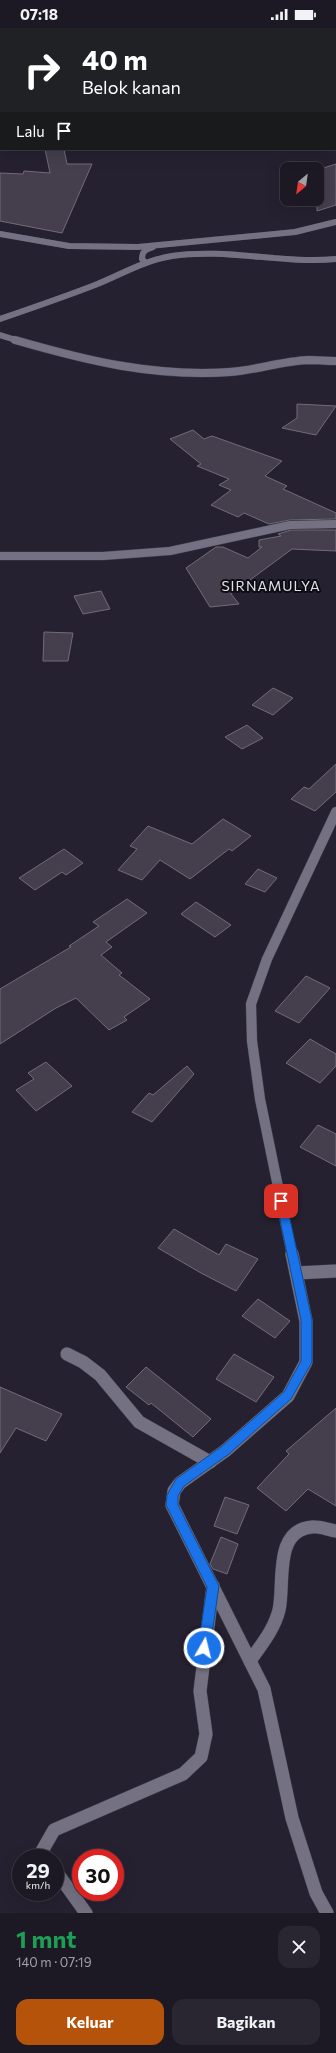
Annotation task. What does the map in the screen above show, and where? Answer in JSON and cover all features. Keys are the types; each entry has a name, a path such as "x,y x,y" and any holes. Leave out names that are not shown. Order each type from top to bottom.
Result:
{"street":[{"path":"0,234 67,246 110,248 207,243 302,232 323,228 336,222"},
{"path":"146,263 142,259 142,254 146,249 159,246"},
{"path":"0,319 68,295 146,263 171,256 201,254 315,261 336,259"},
{"path":"0,335 74,357 134,369 181,372 232,372 308,360 336,361"},
{"path":"0,556 103,556 170,551 290,525 336,524"},
{"path":"327,1913 316,1893 292,1818 264,1689 172,1505 174,1491 180,1483 210,1462 288,1396 306,1362 306,1320 260,1099 252,1041 251,1004 267,959 336,812"},
{"path":"296,1273 336,1271"},
{"path":"67,1354 83,1362 100,1374 139,1422 210,1462"},
{"path":"250,1661 273,1628 280,1604 284,1552 288,1539 300,1529 312,1527 336,1531"},
{"path":"43,1849 48,1837 54,1830 183,1774 201,1757 206,1734 200,1691 202,1664 213,1586"},
{"path":"64,1882 86,1913"}],"building":[{"path":"45,150 64,150 67,164 92,164 62,233 0,221 0,173 23,174 24,171 50,173"},
{"path":"336,164 336,205 317,211 317,206 324,206 324,168"},
{"path":"297,404 336,406 316,435 282,428 297,418"},
{"path":"193,430 204,439 212,436 282,461 265,476 287,486 283,489 336,513 336,519 290,520 269,524 244,513 238,517 211,505 231,490 219,485 229,479 197,466 201,464 170,439"},
{"path":"291,530 336,530 336,551 292,549 231,594 239,604 210,607 186,568 216,547 223,547 248,558 262,547 259,547 259,540 281,536 278,534"},
{"path":"101,591 110,609 83,614 74,596"},
{"path":"44,632 73,633 68,661 43,661"},
{"path":"273,688 293,698 273,715 252,705"},
{"path":"247,725 263,738 242,749 225,737"},
{"path":"336,764 336,792 315,811 291,799 304,787 309,789"},
{"path":"223,819 251,836 232,851 229,849 190,879 160,860 142,880 118,870 137,849 130,846 148,826 192,844"},
{"path":"64,849 83,863 66,875 62,872 35,890 19,878"},
{"path":"258,869 277,878 265,892 245,884"},
{"path":"127,899 147,913 106,942 112,947 101,955 122,973 119,975 150,999 124,1017 127,1020 109,1030 76,998 56,1008 0,1044 0,989 71,947 69,946 99,926 93,922"},
{"path":"196,902 231,925 215,937 181,914"},
{"path":"306,976 330,988 299,1023 275,1011"},
{"path":"310,1039 336,1054 336,1066 320,1083 286,1063"},
{"path":"46,1062 72,1086 36,1111 16,1090 34,1079 28,1073"},
{"path":"187,1066 194,1074 152,1122 132,1112 149,1093 153,1095"},
{"path":"318,1125 336,1134 336,1166 300,1147"},
{"path":"174,1229 219,1255 226,1244 258,1259 236,1291 158,1248"},
{"path":"258,1299 290,1321 275,1338 242,1316"},
{"path":"234,1354 274,1377 256,1402 216,1379"},
{"path":"146,1367 211,1419 193,1437 151,1403 149,1405 126,1387"},
{"path":"0,1387 62,1414 46,1441 16,1428 0,1453"},
{"path":"336,1408 336,1506 308,1489 286,1511 257,1488 289,1454 286,1451"},
{"path":"225,1497 249,1505 237,1534 214,1526"},
{"path":"221,1537 238,1544 227,1574 213,1569 210,1564"}],"district":[{"name":"SIRNAMULYA","path":"271,586"}],"route":[{"path":"204,1648 213,1586 172,1505 173,1495 176,1487 180,1483 225,1450 288,1396 306,1362 306,1320 281,1201"}]}
